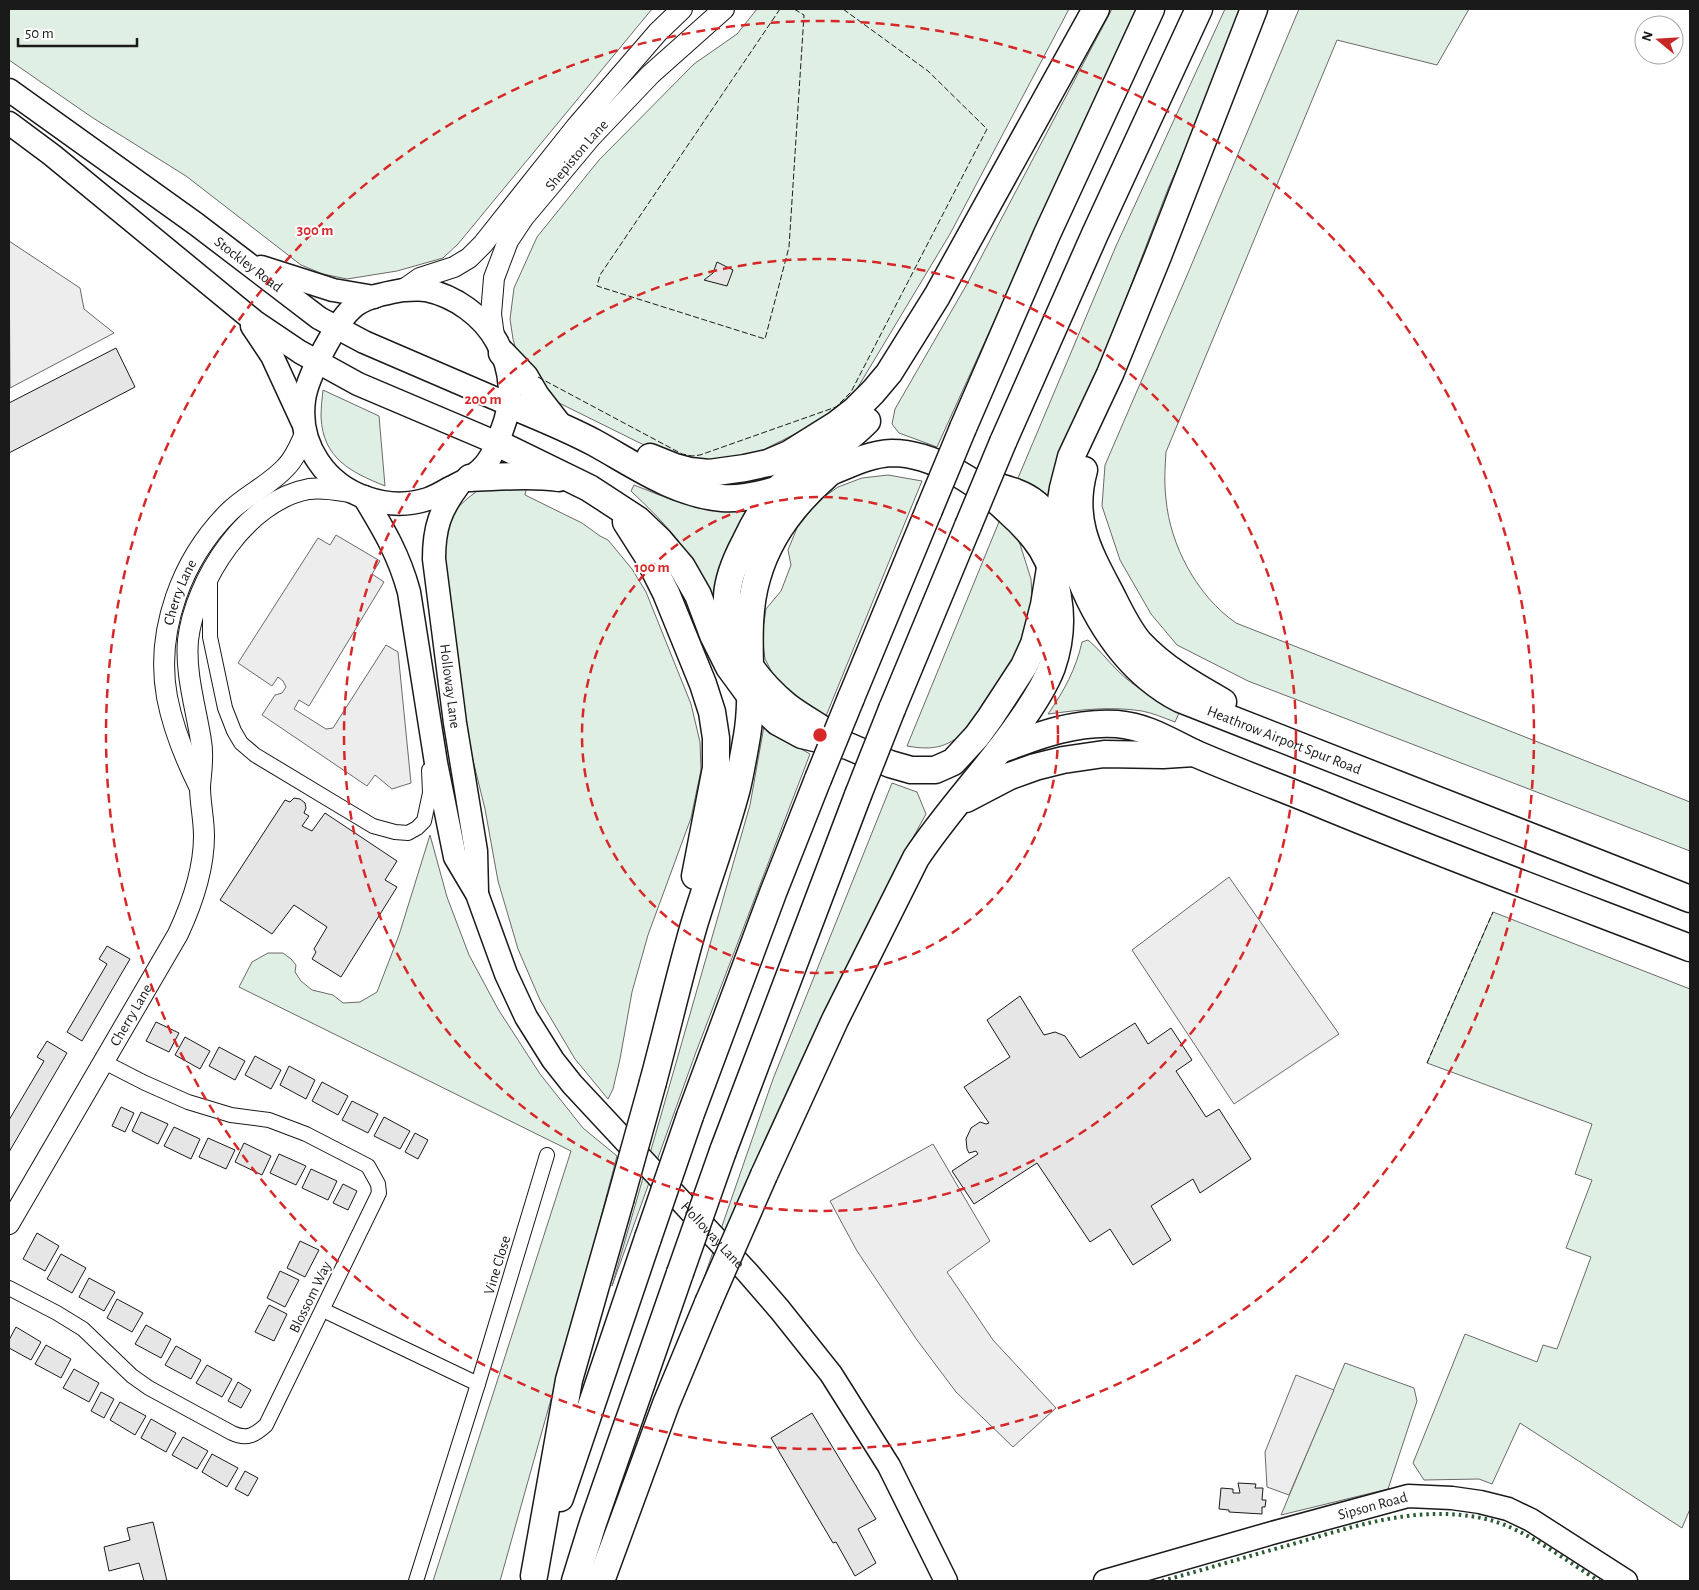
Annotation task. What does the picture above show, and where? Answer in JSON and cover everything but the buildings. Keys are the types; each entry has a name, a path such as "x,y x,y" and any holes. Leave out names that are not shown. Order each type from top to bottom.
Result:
{"highway":[{"path":"594,442 625,448 674,467 709,473 768,463 789,454 837,424 855,410 889,373 937,296 1096,9"},
{"path":"533,1579 690,1116 773,893 851,698 963,428 1048,234 1151,9"},
{"path":"575,1581 593,1523 723,1151 858,795 1003,442 1095,234 1199,9"},
{"path":"953,762 986,724 1027,659 1040,625 1063,488 1072,457 1110,374 1158,256 1254,9"},
{"path":"937,296 919,354 890,398 855,432 795,474 779,488 756,520 731,574 727,596 731,627 738,646 751,668 787,705 848,746 890,764 911,770 935,770 953,762 1001,749 1056,730 1100,724 1116,724 1144,730 1506,878 1690,948"},
{"path":"498,344 525,377 536,396 559,426"},
{"path":"1110,374 1078,495 1080,524 1085,541 1105,584 1139,642 1162,662 1190,683 1302,747"},
{"path":"508,404 594,442 658,478 685,490 724,498 749,497 832,471 866,457 893,453 910,455 954,470 1017,518 1042,547 1050,564 1057,588 1061,613 1057,651 1052,668 1034,702 1001,749 930,837 905,878 835,1020 708,1303 662,1414 600,1581"},
{"path":"497,443 577,481 638,520 659,540 682,567 698,595 713,635 729,667 752,698 771,717 785,727 811,738 848,746"},
{"path":"533,1579 569,1380 653,1082 694,925 737,787 752,698 749,640 750,614 755,585 769,547 795,508 806,493 832,471"},
{"path":"465,481 508,475 540,476 577,481"},
{"name":"Heathrow Airport Spur Road","path":"965,477 1026,496 1042,509 1056,529 1072,559 1091,603 1108,634 1141,672 1166,692 1180,700 1690,899"},
{"path":"614,504 647,555 666,593 700,676 712,712 716,738 716,768 695,873 694,925"},
{"path":"955,805 1010,776 1063,760 1104,754 1163,755 1194,752"}],"main road":[{"name":"Stockley Road","path":"9,90 180,212 310,312 364,342 508,404"},
{"path":"9,123 52,155 232,304 269,332 318,363 358,384 497,443"},
{"path":"241,260 333,290 374,297"},
{"path":"232,304 249,322 272,356 313,453 327,473 342,487 357,495 385,502 414,502 428,499 465,481 486,462 497,443 506,420 510,377 498,344 468,309 450,298 424,290 403,290 374,297 356,305 337,328 318,363 307,386 303,410 304,429"},
{"name":"Holloway Lane","path":"465,481 447,500 436,526 434,559 455,724 476,850 477,894"},
{"name":"Holloway Lane","path":"357,495 392,545 402,567 410,592 436,763 454,857 477,894 515,996 526,1017 553,1060 593,1108 748,1272 831,1374 888,1466 946,1581"},
{"name":"Sipson Road","path":"1104,1581 1408,1496 1452,1498 1508,1509 1531,1520 1626,1581"}],"street":[{"name":"Shepiston Lane","path":"403,290 420,278 454,266 469,258 483,244 576,127 658,32 682,9"},
{"name":"Shepiston Lane","path":"498,344 491,314 494,278 508,241 524,218 591,137 651,74 724,9"},
{"name":"Cherry Lane","path":"200,788 180,742 167,691 165,650 174,604 185,575 210,534 232,510 287,466 304,429"},
{"name":"Cherry Lane","path":"9,1224 174,941 188,912 202,860 204,838 200,788 203,754 190,681 188,642 198,599 211,571 226,548 246,526 269,506 285,496 316,488 357,495"},
{"path":"211,571 210,636 225,708 241,743 255,755 374,826 395,832 408,833 424,821 430,793 426,690"},
{"name":"Blossom Way","path":"9,1288 57,1313 83,1330 132,1376 149,1388 241,1437 249,1437 266,1425 379,1193 378,1184 368,1166 285,1125 269,1120 231,1115 188,1102 102,1062"},
{"name":"Vine Close","path":"416,1581 547,1155"},
{"path":"323,1310 478,1384"}],"green space":[{"path":"9,9 652,9 458,244 443,258 397,271 347,279 323,274 301,265 186,176 93,118 9,60"},
{"path":"757,9 1069,9 950,234 849,402 831,416 743,460 718,462 686,459 646,446 551,399 518,357 510,319 514,288 537,237 599,160 694,64 737,34"},
{"path":"1112,9 1136,9 937,447 899,433 892,424 895,409 967,284"},
{"path":"1225,9 1246,9 1168,189 1087,394 1051,499 1033,485 1018,478 1116,246"},
{"path":"1299,9 1469,9 1437,65 1337,40 1166,452 1166,499 1173,534 1180,551 1188,568 1209,599 1236,623 1690,802 1690,851 1248,681 1177,645 1151,614 1120,560 1102,506 1105,465"},
{"path":"323,390 379,416 385,486 350,469 333,454 327,444 323,431 321,407"},
{"path":"888,475 922,481 826,716 791,694 776,680 765,659 762,635 766,609 781,591 791,565 788,550 797,528 818,501 838,487 862,478"},
{"path":"527,485 525,495 582,523 608,540 632,569 646,592 691,704 700,742 701,770 691,818 648,935 632,992 613,1089 608,1099 575,1059 540,1000 518,949 498,881 485,809 469,744 444,559 448,523 456,509 468,498 481,488"},
{"path":"634,485 672,500 698,506 752,504 714,596 704,586 694,564 673,534 631,491"},
{"path":"1001,517 1019,541 1031,579 1032,597 1026,640 970,727 955,739 941,746 926,748 907,746"},
{"path":"1088,640 1132,683 1179,713 1175,722 1142,711 1118,709 1095,709 1048,714 1069,680 1082,642"},
{"path":"764,726 810,754 696,1052 612,1286 750,805"},
{"path":"892,783 917,792 926,814 834,993 778,1114 697,1298 773,1079"},
{"path":"430,835 447,897 469,955 498,1009 540,1074 583,1128 617,1156 585,1278 500,1581 433,1581 571,1151 239,987 252,962 268,953 283,953 296,965 295,972 301,981 312,990 333,995 343,1003 360,1002 377,992 399,935"},
{"path":"1493,912 1690,989 1690,1509 1682,1528 1520,1423 1492,1484 1479,1479 1424,1480 1413,1463 1465,1334 1537,1362 1543,1345 1557,1349 1591,1257 1566,1248 1592,1180 1575,1174 1592,1124 1427,1063"},
{"path":"1345,1363 1414,1388 1417,1401 1388,1489 1281,1515"}],"shaded area":[{"path":"9,241 80,288 84,309 114,333 10,388"},
{"path":"336,535 380,561 372,574 384,582 309,706 299,700 294,709 326,729 333,728 386,645 398,652 411,783 392,789 375,775 367,786 262,715 275,695 282,693 286,687 278,677 272,686 238,663 318,538 330,545"},
{"path":"1229,877 1339,1034 1234,1104 1132,950"},
{"path":"933,1144 990,1241 947,1272 993,1340 1056,1408 1013,1447 956,1392 917,1340 857,1251 830,1201"},
{"path":"1296,1375 1334,1390 1289,1495 1267,1487 1265,1452"}],"hedge":[{"path":"1162,1581 1366,1524 1391,1518 1440,1514 1465,1515 1503,1524 1532,1538 1599,1581"}],"fence":[{"path":"780,9 600,275 597,286 765,339 789,247 804,15 794,9"},
{"path":"538,377 682,454 692,456 700,455 836,407 851,392 987,129 928,71 843,9"},
{"path":"1427,1063 1493,912"}]}
